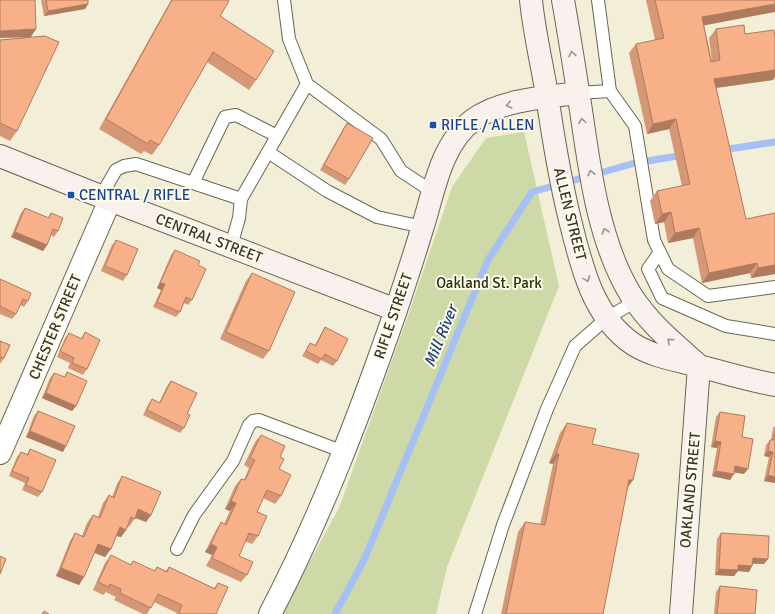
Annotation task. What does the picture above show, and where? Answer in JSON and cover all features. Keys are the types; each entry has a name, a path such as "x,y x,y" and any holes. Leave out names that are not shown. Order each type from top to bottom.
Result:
{"main road":[{"name":"ALLEN STREET","path":"531,0 554,145 576,245 588,282 596,300 607,318 614,327 643,350 661,357 700,366 742,379 775,385"},
{"name":"ALLEN STREET","path":"563,0 586,150 602,223 615,259 622,277 636,302 657,328 700,366"},
{"name":"RIFLE STREET","path":"396,310 445,155 453,141 473,120 496,108 547,97 578,93"},
{"name":"CENTRAL STREET","path":"0,156 396,310"},
{"name":"OAKLAND STREET","path":"681,614 700,366"}],"street":[{"name":"CHESTER STREET","path":"0,453 105,198"},
{"name":"RIFLE STREET","path":"270,614 318,516 344,452 396,310"}],"lane":[{"path":"284,0 289,39 307,84 381,139 401,171 433,192"},
{"path":"598,0 610,90 635,126 654,240 668,269 708,296 775,287"},
{"path":"231,246 239,218 241,199 307,84"},
{"path":"578,93 610,90"},
{"path":"193,183 225,117 236,115 277,136"},
{"path":"268,152 327,191 377,217 422,227"},
{"path":"105,198 116,170 124,166 136,164 241,199"},
{"path":"660,252 648,269 662,298 726,326 775,334"},
{"path":"476,614 503,525 553,395 575,346 607,318 636,302"},
{"path":"178,549 194,515 233,461 249,425 253,421 260,420 344,452"}],"green space":[{"name":"Oakland St. Park","path":"524,132 559,286 447,567 436,614 281,614 339,508 410,310 452,187 486,138"}],"building":[{"path":"0,0 35,0 36,29 0,31"},
{"path":"46,0 88,0 88,4 48,11"},
{"path":"172,0 228,0 229,1 220,16 274,51 256,80 213,52 159,145 150,140 148,144 106,119"},
{"path":"655,0 775,0 775,4 702,17 711,62 720,60 716,29 744,25 745,34 774,30 775,70 714,79 746,219 775,213 775,265 758,268 757,263 709,273 699,228 675,233 671,212 662,214 657,191 690,184 676,119 653,124 636,44 664,38"},
{"path":"45,36 59,42 17,131 0,123 0,40"},
{"path":"347,123 373,138 349,179 324,165"},
{"path":"25,208 49,218 51,213 63,218 58,231 53,229 47,245 15,232"},
{"path":"116,240 138,249 127,275 105,266"},
{"path":"175,250 200,261 198,265 206,269 192,300 186,297 180,312 157,302 165,284 160,283"},
{"path":"252,273 295,292 269,351 226,332"},
{"path":"0,279 31,293 28,301 23,299 16,314 0,306"},
{"path":"325,327 348,339 337,361 325,354 322,359 306,351 310,343 316,346"},
{"path":"85,332 100,340 87,369 72,363 74,358 60,351 69,333 82,339"},
{"path":"0,341 10,345 4,358 0,357"},
{"path":"67,372 87,381 76,406 46,393 54,373 65,377"},
{"path":"171,381 197,393 187,414 190,415 184,428 147,410 152,399 160,403"},
{"path":"38,411 75,426 66,446 30,431"},
{"path":"720,412 745,416 742,437 753,439 748,469 735,466 734,474 716,471 721,442 715,441"},
{"path":"567,423 596,429 592,444 639,454 633,480 629,480 603,614 506,614 525,522 545,525 559,454 556,454"},
{"path":"775,434 775,477 768,475 773,452 768,451 770,440 774,440"},
{"path":"261,435 285,446 280,457 284,459 279,469 291,475 281,496 267,490 257,512 267,516 258,536 249,533 239,556 253,562 247,575 212,558 217,547 211,544 221,522 226,525 236,503 231,501 241,479 245,480 255,460 250,458"},
{"path":"30,449 56,460 42,492 26,485 29,478 12,471 21,452 28,455"},
{"path":"122,476 161,492 151,515 138,509 135,519 131,517 126,530 120,527 111,549 98,544 84,577 61,568 75,533 84,537 93,515 100,518 109,495 114,498"},
{"path":"721,533 769,536 768,559 753,558 752,566 738,565 738,570 719,569"},
{"path":"111,555 131,565 133,561 155,571 157,567 167,572 169,567 215,589 218,583 228,587 216,614 179,613 182,605 158,594 151,608 120,593 121,589 110,584 109,587 98,582"},
{"path":"0,556 6,559 0,574"},
{"path":"720,586 757,590 755,614 717,614"},
{"path":"44,611 49,614 42,614"}],"waterway":[{"name":"Mill River","path":"722,150 775,142"},
{"name":"Mill River","path":"335,614 364,560 488,260 532,192 635,163 684,155"}],"place":[{"name":"RIFLE / ALLEN","path":"433,125"},
{"name":"CENTRAL / RIFLE","path":"71,195"}]}
